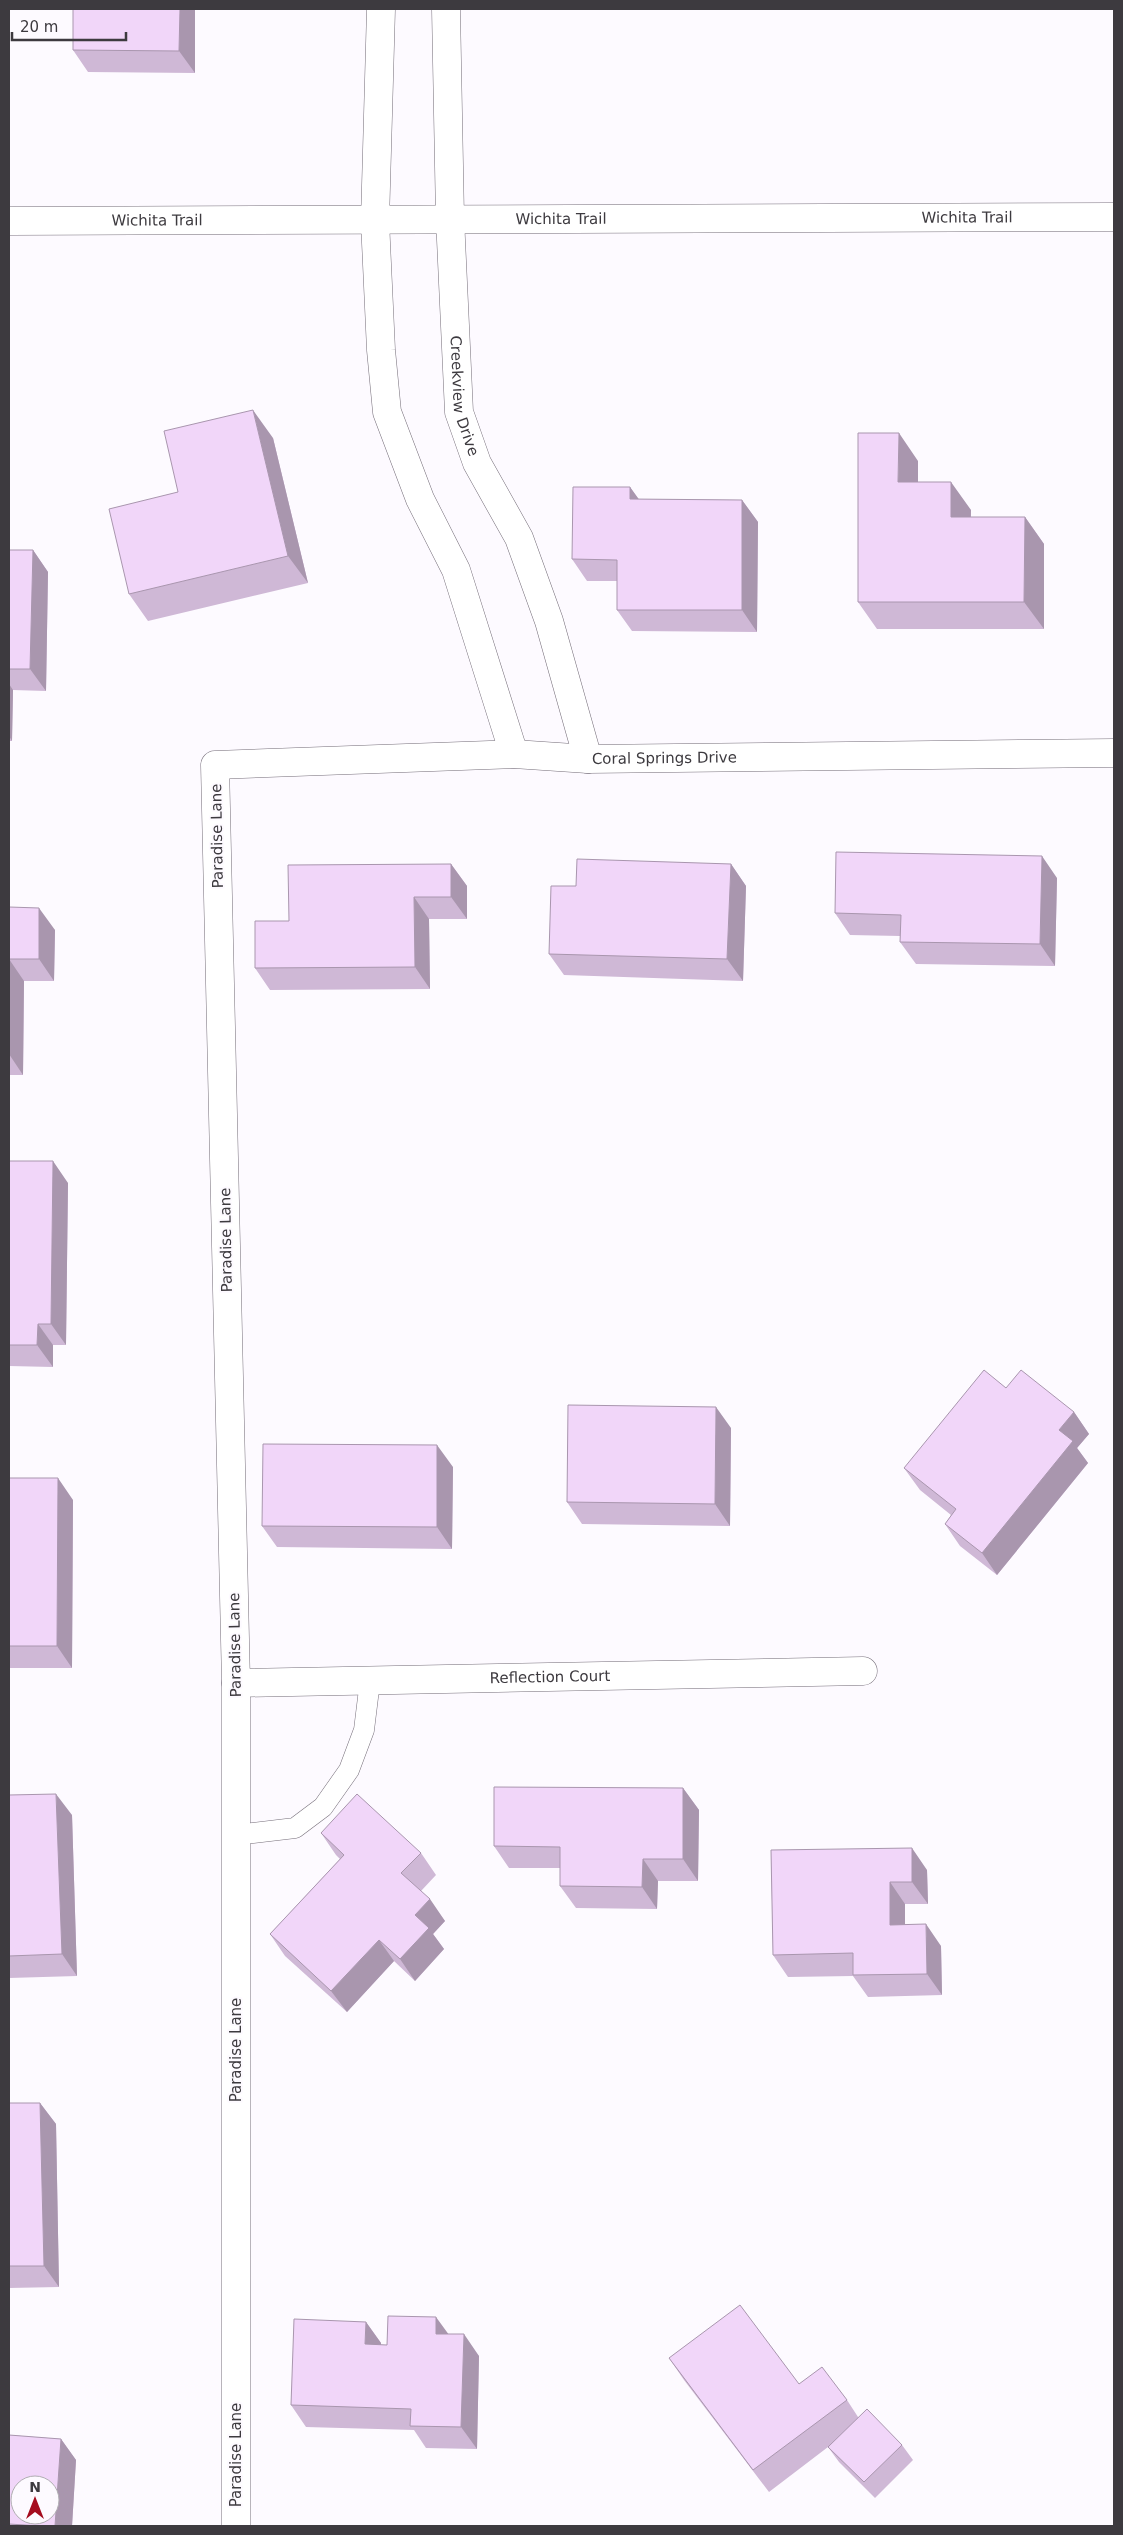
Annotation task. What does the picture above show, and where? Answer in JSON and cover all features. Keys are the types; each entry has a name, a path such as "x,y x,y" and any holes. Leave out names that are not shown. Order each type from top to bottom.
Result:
{"street":[{"path":"381,9 375,221 381,350 387,412 420,498 456,570 514,754"},
{"name":"Creekview Drive","path":"446,9 450,218 459,412 477,463 519,538 549,621 588,759"},
{"name":"Wichita Trail","path":"9,221 375,221 450,218 1114,216"},
{"name":"Coral Springs Drive","path":"215,765 514,754 588,759 1114,753"},
{"name":"Paradise Lane","path":"215,765 236,1683 236,2526"},
{"name":"Reflection Court","path":"236,1683 863,1671"}],"lane":[{"path":"236,1835 295,1828 323,1807 349,1770 364,1730 370,1681"}],"building":[{"path":"73,9 180,9 179,51 73,50"},
{"path":"253,410 288,556 129,594 109,509 178,492 164,431"},
{"path":"858,433 899,433 898,482 951,482 951,517 1025,517 1024,602 858,602"},
{"path":"573,487 630,487 630,499 742,500 742,610 617,610 617,560 572,559"},
{"path":"9,550 33,550 30,669 9,669"},
{"path":"836,852 1042,856 1040,944 900,942 901,915 835,913"},
{"path":"577,859 731,864 727,959 549,954 551,886 576,886"},
{"path":"451,864 451,897 414,897 415,967 255,968 255,921 289,921 288,865"},
{"path":"9,907 39,908 39,959 9,959"},
{"path":"9,1161 53,1161 51,1324 38,1324 37,1345 9,1345"},
{"path":"984,1370 1006,1388 1021,1370 1074,1412 1059,1430 1073,1441 982,1553 945,1524 956,1509 904,1468"},
{"path":"568,1405 716,1407 715,1504 567,1502"},
{"path":"263,1444 437,1445 437,1527 262,1526"},
{"path":"9,1478 58,1478 57,1646 9,1646"},
{"path":"494,1787 683,1788 683,1859 643,1859 642,1887 560,1886 560,1847 494,1846"},
{"path":"56,1794 62,1954 9,1956 9,1795"},
{"path":"357,1794 421,1853 401,1873 430,1899 415,1915 429,1928 400,1959 379,1940 331,1991 270,1934 344,1855 321,1833"},
{"path":"912,1848 912,1882 890,1882 890,1925 926,1924 927,1974 853,1975 853,1953 773,1955 771,1850"},
{"path":"9,2103 40,2103 44,2266 9,2266"},
{"path":"740,2305 799,2384 822,2367 847,2400 753,2470 669,2358"},
{"path":"388,2316 436,2317 436,2334 464,2334 461,2427 410,2426 411,2409 291,2405 294,2319 366,2322 365,2344 387,2345"},
{"path":"867,2409 902,2445 864,2482 828,2447"},
{"path":"9,2435 61,2439 59,2475 10,2475 10,2524"},
{"path":"24,2525 55,2525 40,2526"}]}
